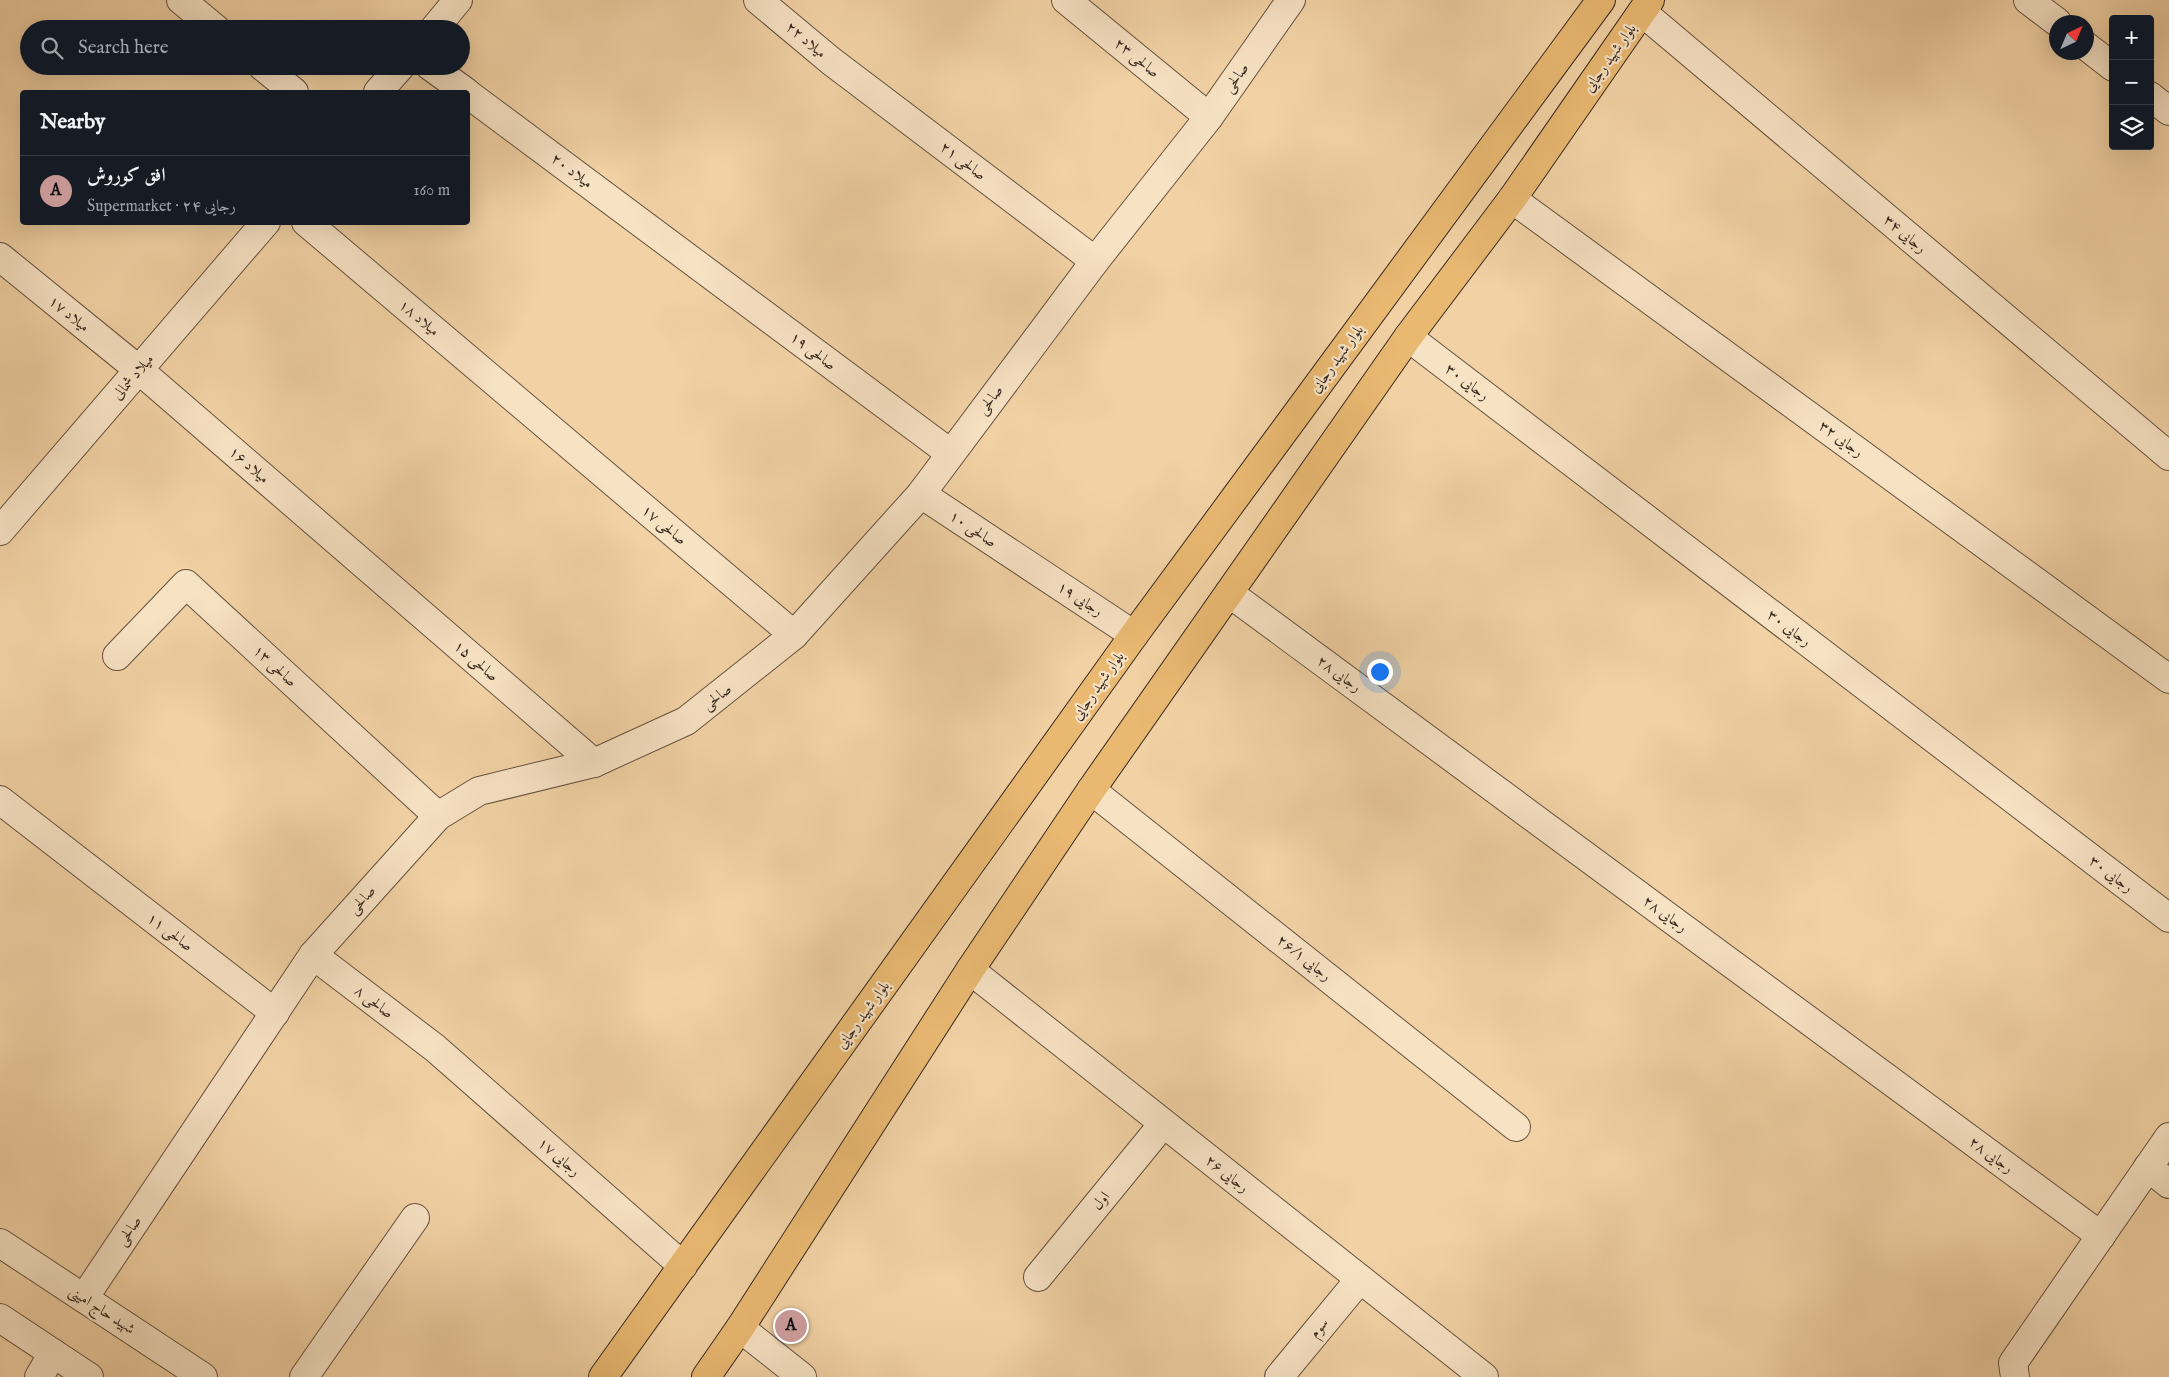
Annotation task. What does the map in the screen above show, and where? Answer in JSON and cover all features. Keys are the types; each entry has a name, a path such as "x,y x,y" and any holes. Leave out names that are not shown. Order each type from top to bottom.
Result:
{"main road":[{"name":"بلوار شهید رجایی","path":"603,1377 1134,635 1601,0"},
{"name":"بلوار شهید رجایی","path":"706,1377 740,1328 970,970 1092,790 1408,337 1512,199 1646,6"}],"street":[{"path":"180,0 205,20"},
{"path":"441,20 458,0"},
{"name":"میلاد ۲۲","path":"758,0 831,60"},
{"name":"صالحی ۲۳","path":"1066,0 1209,116"},
{"name":"صالحی","path":"84,1298 313,955 438,816 479,791 594,763 686,721 794,635 921,494 1095,262 1209,116 1291,0"},
{"path":"2028,0 2049,16"},
{"name":"رجایی ۳۴","path":"1646,6 2169,456"},
{"path":"2094,52 2109,64"},
{"name":"صالحی ۲۱","path":"831,60 1095,262"},
{"path":"273,75 292,90"},
{"path":"380,90 393,75"},
{"name":"میلاد ۲۰","path":"442,75 463,90"},
{"name":"میلاد ۲۰","path":"470,95 676,249"},
{"path":"2154,99 2169,111"},
{"name":"رجایی ۳۲","path":"1512,199 2169,679"},
{"name":"میلاد شمالی","path":"0,531 263,225"},
{"name":"میلاد ۱۸","path":"310,225 533,414"},
{"name":"صالحی ۱۹","path":"676,249 950,453"},
{"name":"میلاد ۱۷","path":"0,257 139,370"},
{"name":"رجایی ۳۰","path":"1408,337 2169,918"},
{"name":"میلاد ۱۶","path":"139,370 358,560"},
{"name":"صالحی ۱۷","path":"533,414 794,635"},
{"name":"صالحی ۱۰","path":"921,494 1025,564"},
{"name":"صالحی ۱۵","path":"358,560 594,763"},
{"name":"رجایی ۱۹","path":"1025,564 1134,635"},
{"name":"صالحی ۱۳","path":"117,656 186,584 438,816"},
{"name":"رجایی ۲۸","path":"1229,593 2101,1236"},
{"name":"رجایی ۲۶/۱","path":"1092,790 1516,1127"},
{"name":"صالحی ۱۱","path":"0,800 275,1013"},
{"name":"صالحی ۸","path":"313,955 435,1048"},
{"name":"رجایی ۲۶","path":"970,970 1484,1377"},
{"name":"رجایی ۱۷","path":"435,1048 683,1266"},
{"name":"اول","path":"1038,1277 1164,1124"},
{"path":"2014,1370 2101,1236 2159,1175 2169,1137"},
{"path":"304,1377 416,1218"},
{"name":"شهید حاج امینی","path":"0,1243 203,1377"},
{"name":"سوم","path":"1279,1377 1360,1279"},
{"path":"0,1318 89,1377"},
{"path":"740,1328 802,1377"},
{"path":"39,1377 53,1353"}],"place":[{"name":"افق کوروش","path":"791,1326"}]}
